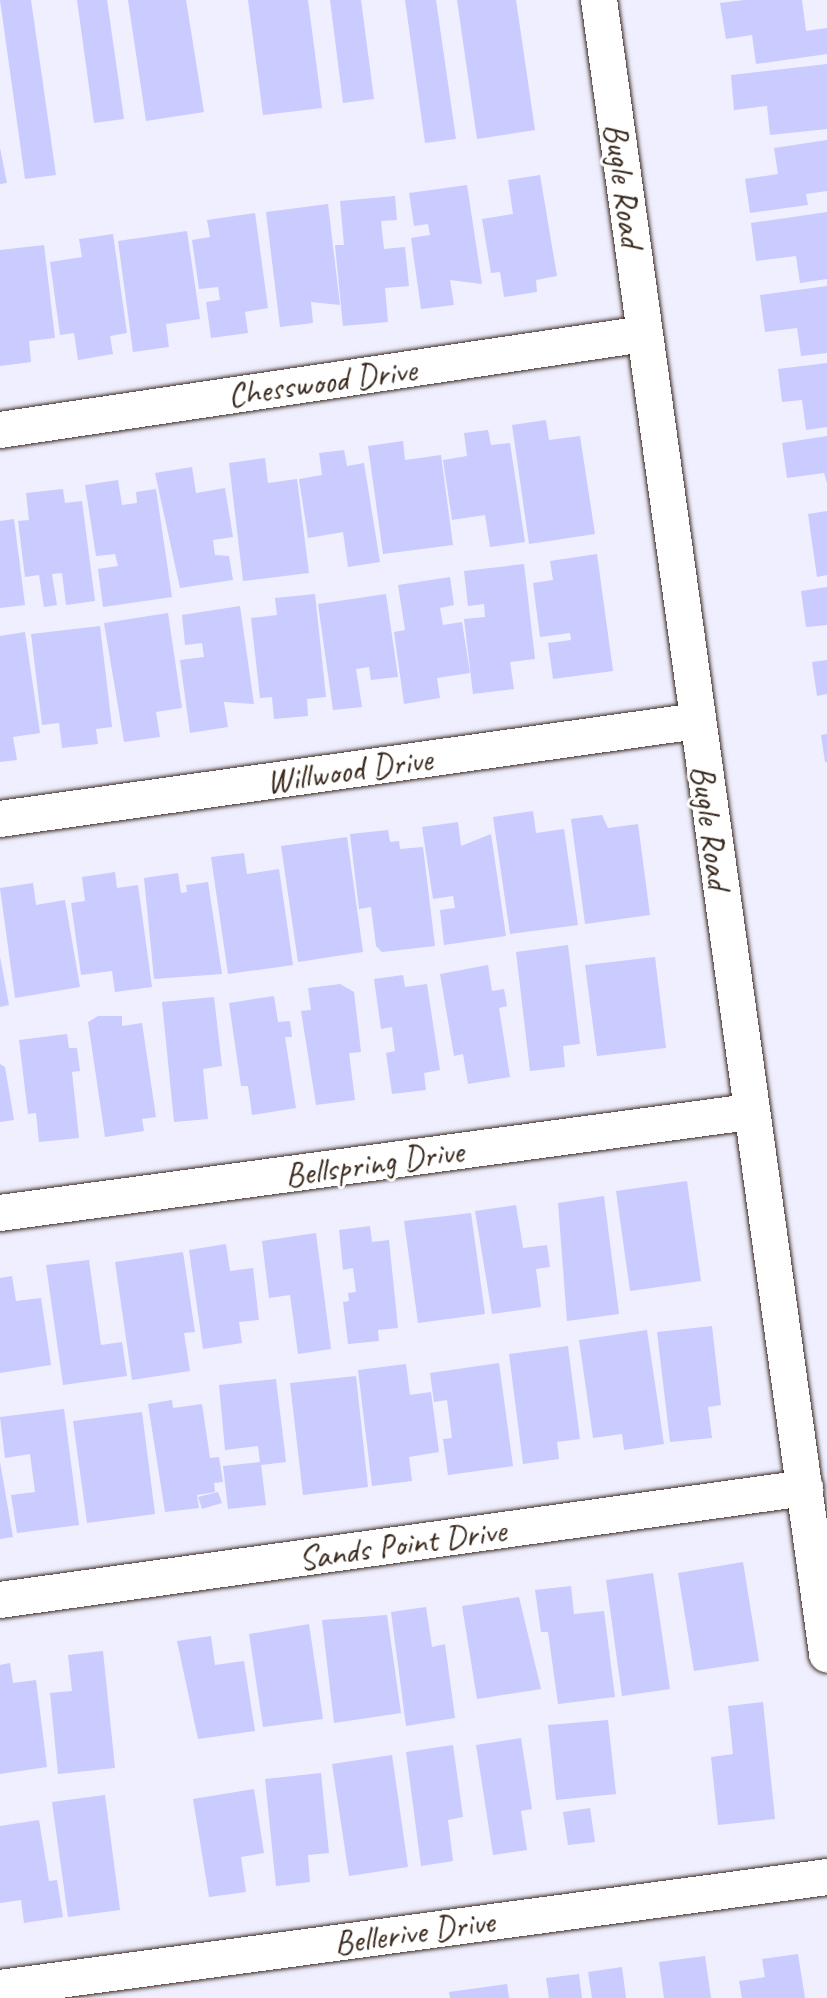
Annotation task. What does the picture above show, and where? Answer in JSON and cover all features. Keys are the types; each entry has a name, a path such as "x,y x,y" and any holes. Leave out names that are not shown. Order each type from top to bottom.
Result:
{"street":[{"name":"Bugle Road","path":"599,0 749,1112 827,1654"},
{"name":"Chesswood Drive","path":"0,430 644,334"},
{"name":"Willwood Drive","path":"0,819 697,721"},
{"name":"Bellspring Drive","path":"0,1213 749,1112"},
{"name":"Sands Point Drive","path":"0,1600 805,1488"},
{"name":"Bellerive Drive","path":"0,1988 827,1877"}],"building":[{"path":"0,0 31,0 56,175 25,179"},
{"path":"77,0 107,0 124,119 94,123"},
{"path":"128,0 186,0 204,112 146,121"},
{"path":"248,0 308,0 322,108 263,115"},
{"path":"330,0 361,0 374,99 343,103"},
{"path":"405,0 436,0 456,139 425,143"},
{"path":"457,0 516,0 535,130 477,139"},
{"path":"802,0 806,31 827,28 827,54 756,64 752,35 726,39 720,3"},
{"path":"827,64 827,129 770,135 767,106 734,110 731,75"},
{"path":"827,140 827,191 806,194 808,205 750,213 745,179 778,174 774,148"},
{"path":"0,148 7,183 0,184"},
{"path":"540,175 557,276 536,280 537,292 504,297 500,272 491,273 482,219 513,214 508,180"},
{"path":"467,185 482,284 450,280 454,305 421,309 411,238 430,235 428,224 414,226 409,193"},
{"path":"395,196 397,220 381,221 384,249 405,247 409,286 385,288 388,322 343,326 335,245 344,245 340,201"},
{"path":"328,204 340,305 311,302 313,323 280,327 266,212"},
{"path":"827,212 827,279 800,283 796,256 756,261 751,223"},
{"path":"255,213 268,308 245,312 248,333 211,338 206,302 220,300 218,287 199,289 192,240 210,237 207,220"},
{"path":"187,231 200,319 166,324 169,347 133,352 118,241"},
{"path":"113,234 127,333 110,336 113,354 78,360 74,333 60,335 50,262 82,257 79,239"},
{"path":"44,245 55,338 29,341 31,362 0,366 0,250"},
{"path":"827,286 827,353 801,356 797,328 765,332 760,295"},
{"path":"827,363 827,427 806,430 802,400 782,402 778,369"},
{"path":"546,420 549,440 580,436 595,534 529,544 512,425"},
{"path":"488,430 491,445 510,443 525,542 490,547 485,515 452,520 443,460 467,456 464,433"},
{"path":"827,436 827,483 824,473 787,478 782,443"},
{"path":"403,441 405,460 441,455 453,545 383,554 368,446"},
{"path":"344,450 347,466 364,463 380,562 348,567 343,532 308,538 299,479 322,475 319,453"},
{"path":"265,458 268,483 297,479 309,573 243,581 229,463"},
{"path":"192,467 196,493 225,488 233,537 213,540 215,555 229,556 233,580 180,588 155,473"},
{"path":"118,480 122,505 137,503 136,492 156,489 172,597 103,607 98,569 118,566 115,554 96,556 85,485"},
{"path":"63,489 65,503 82,501 95,601 66,605 62,573 52,574 57,605 44,607 39,575 25,577 18,521 29,520 26,493"},
{"path":"827,511 827,575 817,577 808,514"},
{"path":"14,519 25,605 0,608 0,521"},
{"path":"597,554 613,671 553,679 548,643 571,640 570,633 540,637 533,583 553,580 550,561"},
{"path":"524,564 535,659 510,662 514,689 473,694 464,619 485,617 484,604 468,606 464,571"},
{"path":"450,577 454,605 440,608 443,625 462,622 470,673 437,678 440,698 404,704 394,632 405,630 398,585"},
{"path":"827,587 827,625 806,627 801,591"},
{"path":"315,594 326,697 307,699 308,716 274,719 272,697 260,698 251,618 277,615 275,598"},
{"path":"386,594 398,677 371,680 369,667 356,669 362,707 333,710 318,604"},
{"path":"240,606 254,704 224,702 228,727 190,733 180,660 204,657 202,643 185,645 182,615"},
{"path":"168,613 182,708 156,712 160,737 124,742 104,623"},
{"path":"100,626 112,727 96,729 98,744 62,748 59,723 42,725 31,634"},
{"path":"25,632 40,733 13,737 17,760 0,762 0,636"},
{"path":"827,660 827,694 817,696 812,662"},
{"path":"827,734 827,762 825,762 821,735"},
{"path":"533,811 536,833 564,829 578,925 510,934 493,817"},
{"path":"602,815 608,828 638,824 650,915 585,924 571,819"},
{"path":"458,822 461,846 491,834 506,936 444,945 440,910 455,908 453,896 433,899 422,827"},
{"path":"388,830 390,842 399,841 400,849 423,847 435,946 382,952 376,946 371,907 359,909 350,834"},
{"path":"347,837 363,952 298,962 281,846"},
{"path":"244,853 247,874 279,869 293,965 228,974 211,857"},
{"path":"115,872 117,888 138,885 152,987 115,992 112,971 81,975 71,903 85,901 82,877"},
{"path":"178,873 181,893 187,892 186,885 208,882 222,974 154,979 144,878"},
{"path":"33,883 36,905 65,900 80,987 15,998 0,888"},
{"path":"568,945 580,1044 563,1046 565,1067 530,1071 516,952"},
{"path":"0,957 9,1005 0,1007"},
{"path":"655,957 666,1048 597,1056 585,965"},
{"path":"488,965 492,991 504,989 507,1006 499,1008 510,1077 468,1084 463,1054 454,1056 440,974"},
{"path":"403,975 405,987 427,984 440,1070 424,1073 426,1090 392,1094 386,1053 395,1051 392,1027 381,1029 374,979"},
{"path":"340,984 354,992 361,1052 349,1053 355,1100 316,1105 301,1011 311,1010 308,988"},
{"path":"274,996 278,1022 290,1021 292,1037 285,1037 296,1108 252,1115 248,1086 241,1086 229,1003"},
{"path":"214,997 222,1066 203,1069 208,1119 174,1122 162,1002"},
{"path":"98,1016 122,1016 122,1026 142,1023 156,1117 142,1119 144,1131 105,1137 88,1022"},
{"path":"67,1034 69,1048 77,1048 80,1071 72,1072 79,1138 39,1142 36,1113 28,1114 19,1040"},
{"path":"0,1064 5,1067 14,1120 0,1122"},
{"path":"687,1181 701,1281 630,1291 616,1191"},
{"path":"604,1196 619,1314 567,1321 558,1203"},
{"path":"516,1205 523,1248 547,1245 550,1267 536,1269 541,1307 492,1314 475,1211"},
{"path":"471,1213 485,1314 418,1323 404,1221"},
{"path":"370,1226 372,1242 389,1240 398,1328 378,1330 379,1341 348,1344 343,1302 349,1301 348,1293 356,1292 353,1268 343,1270 339,1230"},
{"path":"316,1233 331,1349 298,1354 290,1295 269,1298 262,1241"},
{"path":"226,1244 230,1271 253,1268 259,1320 239,1322 242,1343 203,1349 189,1250"},
{"path":"183,1252 195,1332 184,1333 190,1371 132,1380 115,1262"},
{"path":"89,1260 101,1345 122,1342 127,1376 63,1385 46,1265"},
{"path":"12,1276 16,1301 41,1298 51,1365 0,1373 0,1278"},
{"path":"712,1326 721,1405 708,1407 712,1438 670,1442 657,1332"},
{"path":"647,1330 664,1444 624,1450 622,1434 593,1438 579,1340"},
{"path":"568,1346 580,1439 557,1442 559,1459 523,1464 509,1354"},
{"path":"499,1363 513,1466 448,1475 443,1439 452,1438 447,1400 434,1402 430,1373"},
{"path":"406,1364 410,1395 431,1392 439,1452 409,1457 412,1481 372,1486 358,1370"},
{"path":"356,1376 368,1487 303,1495 290,1383"},
{"path":"276,1379 286,1462 261,1465 266,1505 228,1509 223,1466 260,1462 258,1446 225,1450 219,1385"},
{"path":"172,1400 173,1408 202,1404 210,1458 219,1457 223,1482 214,1483 215,1492 197,1495 199,1508 165,1512 148,1404"},
{"path":"64,1409 79,1525 17,1533 11,1495 35,1492 30,1454 5,1458 0,1417"},
{"path":"142,1412 155,1514 87,1523 73,1421"},
{"path":"0,1462 13,1537 0,1539"},
{"path":"218,1492 222,1503 202,1509 198,1497"},
{"path":"743,1562 759,1661 694,1671 678,1573"},
{"path":"653,1573 670,1689 622,1696 606,1580"},
{"path":"571,1586 574,1614 604,1611 615,1697 558,1704 548,1632 541,1632 535,1590"},
{"path":"519,1597 541,1689 477,1699 462,1606"},
{"path":"426,1607 432,1647 445,1644 455,1718 406,1726 391,1612"},
{"path":"387,1615 401,1713 334,1723 322,1620"},
{"path":"309,1624 323,1719 263,1727 249,1634"},
{"path":"211,1636 215,1665 244,1661 255,1731 198,1739 177,1641"},
{"path":"103,1651 115,1768 58,1774 50,1693 72,1691 68,1655"},
{"path":"10,1663 13,1683 36,1680 47,1767 0,1774 0,1665"},
{"path":"763,1702 775,1819 718,1825 711,1757 733,1754 728,1706"},
{"path":"608,1720 616,1794 556,1800 548,1725"},
{"path":"521,1738 532,1809 521,1811 527,1850 493,1855 476,1745"},
{"path":"453,1745 463,1817 448,1820 453,1861 421,1866 406,1752"},
{"path":"392,1755 408,1867 349,1876 332,1764"},
{"path":"321,1773 329,1853 308,1855 310,1882 276,1886 265,1779"},
{"path":"254,1789 264,1853 241,1857 246,1892 209,1897 193,1799"},
{"path":"105,1795 120,1910 68,1917 52,1802"},
{"path":"590,1808 595,1842 568,1845 563,1812"},
{"path":"39,1820 49,1881 57,1880 63,1917 24,1923 21,1900 0,1903 0,1826"},
{"path":"798,1954 805,1998 742,1998 739,1981 765,1977 762,1959"},
{"path":"705,1956 711,1998 664,1998 659,1962"},
{"path":"622,1967 626,1998 592,1998 588,1972"},
{"path":"579,1974 582,1998 549,1998 546,1978"},
{"path":"507,1984 509,1998 450,1998 449,1992"}]}
